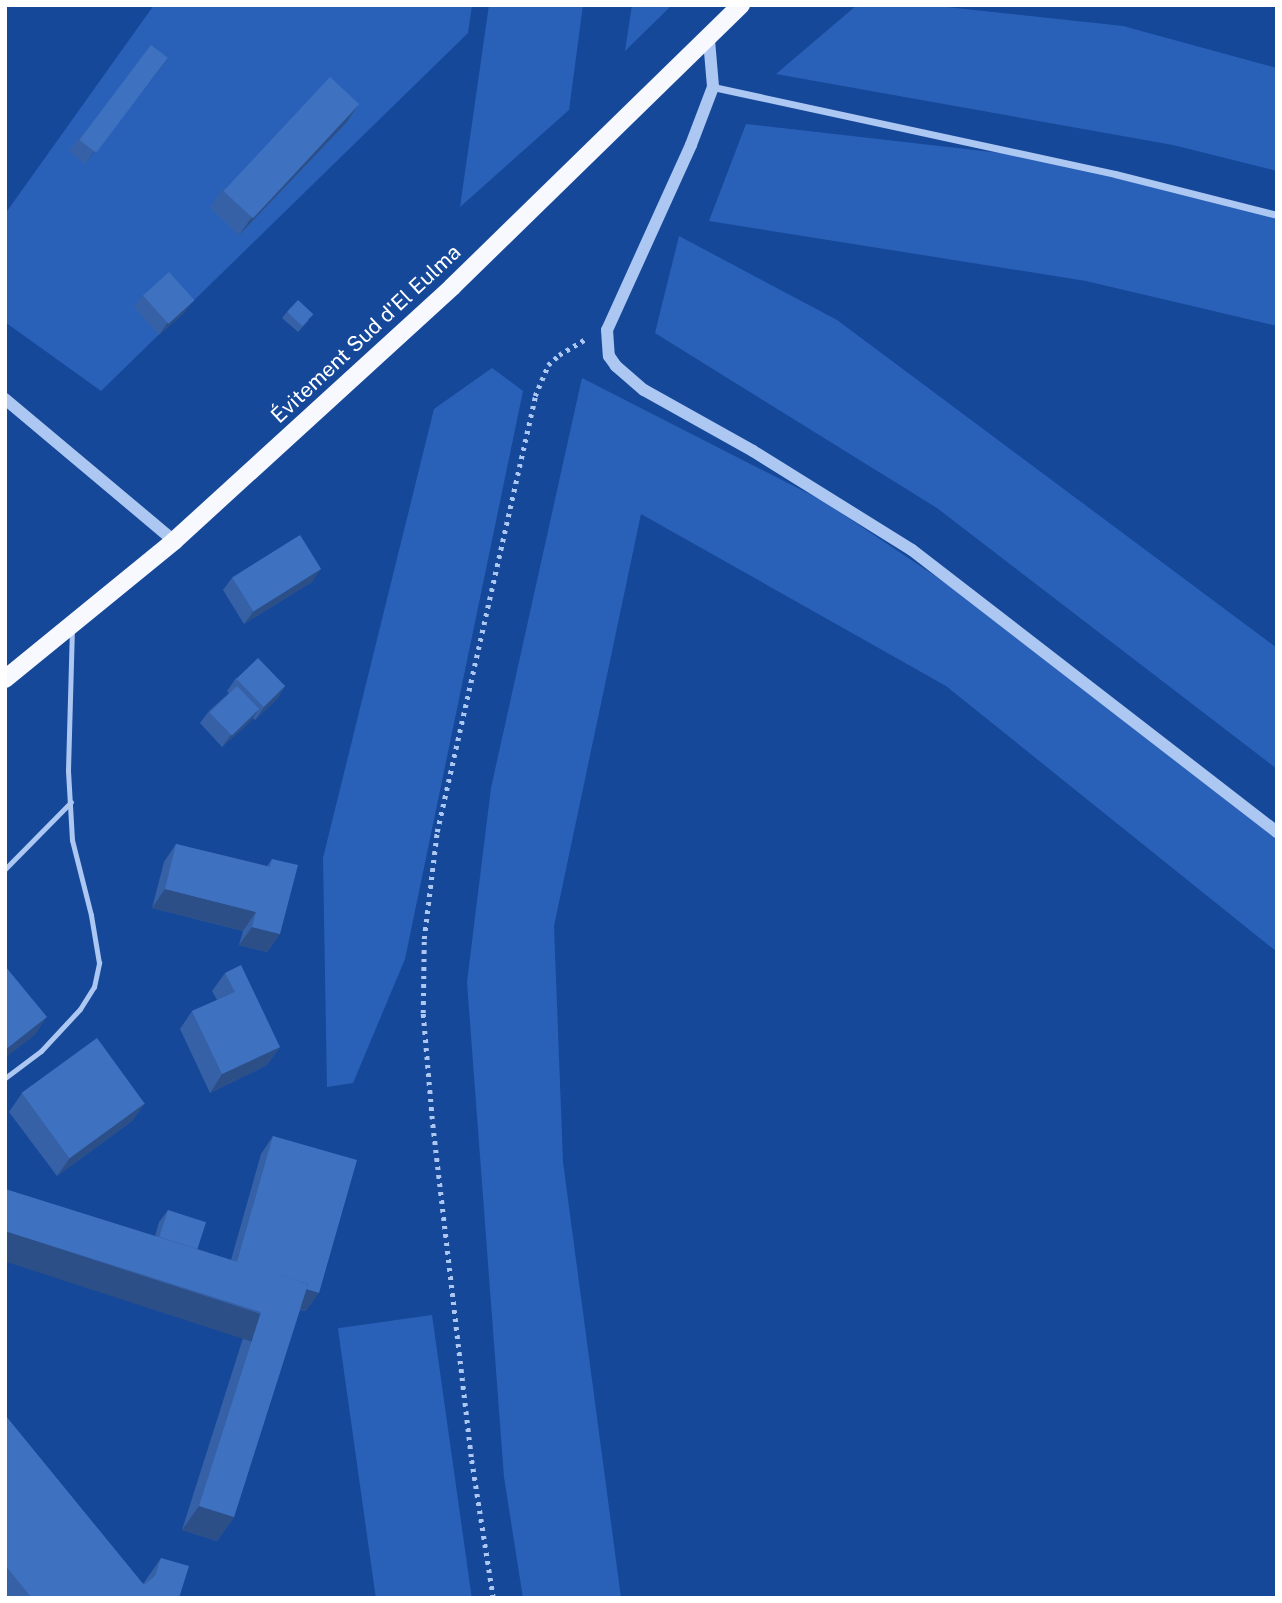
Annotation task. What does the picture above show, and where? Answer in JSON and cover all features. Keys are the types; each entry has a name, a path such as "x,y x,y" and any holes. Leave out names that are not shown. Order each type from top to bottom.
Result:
{"main road":[{"name":"Évitement Sud d'El Eulma","path":"5,679 174,541 452,286 709,40 741,5"}],"street":[{"path":"709,40 713,87 691,145 607,330 610,356 644,390 753,451 912,550 1277,832"},
{"path":"713,87 1115,174 1277,215"},
{"path":"5,399 174,541"}],"lane":[{"path":"5,1078 41,1051 80,1009 94,987 99,963 91,915 72,840 68,770 72,625"},
{"path":"5,869 71,802"}],"path":[{"path":"493,1598 471,1457 432,1119 424,1013 424,939 437,832 535,396 548,365 559,355 607,330"}],"shaded area":[{"path":"154,5 472,5 468,33 101,391 5,322 5,214"},
{"path":"489,5 583,5 569,110 460,207"},
{"path":"632,5 672,5 625,51"},
{"path":"857,5 928,5 1123,26 1277,68 1277,171 1173,145 776,74"},
{"path":"746,124 1062,160 1277,218 1277,326 1086,281 709,221"},
{"path":"679,236 837,320 1277,648 1277,769 937,508 655,333"},
{"path":"492,368 523,391 405,959 353,1083 327,1087 323,858 434,409"},
{"path":"582,378 823,501 1016,630 1277,828 1277,952 946,686 641,514 554,926 563,1162 621,1598 523,1598 504,1477 467,982 491,788"},
{"path":"432,1315 472,1598 376,1598 338,1328"}],"building":[{"path":"151,45 168,58 96,153 79,140"},
{"path":"330,77 359,104 253,218 224,191"},
{"path":"169,272 194,300 168,324 143,295"},
{"path":"298,300 313,314 302,326 287,312"},
{"path":"300,535 321,569 253,611 232,577"},
{"path":"258,658 285,686 264,707 236,679"},
{"path":"237,686 259,709 232,735 210,712"},
{"path":"176,844 270,867 272,859 298,865 280,934 252,927 256,912 165,889"},
{"path":"241,965 280,1047 222,1074 192,1011 235,992 225,973"},
{"path":"5,966 47,1017 5,1050"},
{"path":"97,1038 145,1104 69,1158 22,1093"},
{"path":"273,1136 357,1160 319,1293 306,1289 308,1284 237,1262"},
{"path":"5,1189 308,1284 234,1517 199,1506 261,1312 5,1231"},
{"path":"168,1210 206,1222 197,1249 159,1237"},
{"path":"5,1415 144,1585 155,1576 161,1558 189,1566 179,1598 32,1598 5,1565"}]}
